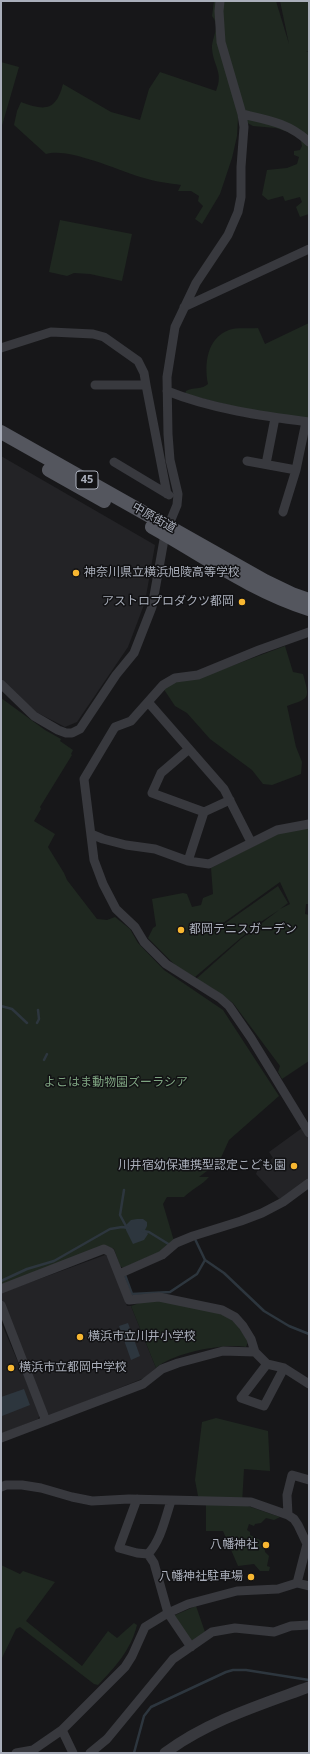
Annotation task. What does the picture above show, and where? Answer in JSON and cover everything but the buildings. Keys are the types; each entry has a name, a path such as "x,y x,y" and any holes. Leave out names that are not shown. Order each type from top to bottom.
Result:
{"main road":[{"name":"中原街道","path":"1,432 175,535 254,587 288,602 309,609"},
{"name":"中原街道","path":"1,442 175,535 265,581 292,594 309,600"}],"street":[{"path":"1,684 34,716 58,730 66,733 72,733 80,728 116,675 134,653 152,607 175,535 178,500 168,434 167,391 167,377 175,327 196,283 228,235 238,212 241,197 244,127 242,114 221,42 219,11 220,1"},
{"path":"242,114 272,121 289,127 298,132 309,142"},
{"path":"184,306 309,249"},
{"path":"1,348 51,332 81,333 104,337 138,360 144,373 167,494"},
{"path":"95,385 146,385"},
{"path":"167,391 188,399 275,418 307,422 296,470 283,512"},
{"path":"266,464 275,418"},
{"path":"247,461 296,470"},
{"path":"114,462 178,500"},
{"path":"309,632 259,650 198,675 175,678 163,685 131,721 116,727 84,779 94,860 103,884 116,909 136,927 144,942 166,964 220,998 229,1006 251,1038 309,1132"},
{"path":"148,702 224,789 251,842"},
{"path":"189,749 161,773 152,793 204,812 230,800"},
{"path":"188,862 204,812"},
{"path":"91,834 126,845 155,849 188,862 209,864 277,830 309,824"},
{"path":"119,1274 162,1255 176,1243 262,1213 283,1202 309,1183"},
{"path":"1,1289 104,1250 110,1252 129,1300 159,1297 222,1310 235,1317 247,1332 255,1352 267,1364 284,1368 309,1382"},
{"path":"1,1305 46,1421"},
{"path":"1,1438 143,1384 162,1369 178,1363 223,1351 255,1352"},
{"path":"267,1364 241,1398 264,1406 284,1368"},
{"path":"288,1515 287,1495 292,1475 309,1480"},
{"path":"1,1487 6,1485 22,1485 41,1488 92,1501 137,1499 171,1501 242,1500 251,1502 288,1515 294,1519 298,1525 308,1545 297,1583"},
{"path":"137,1499 119,1548 137,1554 148,1554 153,1549 160,1536 171,1501"},
{"path":"148,1554 154,1563 168,1613 190,1647"},
{"path":"16,1753 33,1750 62,1730 125,1667 132,1656 145,1627 168,1613 209,1597 237,1591 278,1589 297,1583 309,1586"},
{"path":"90,1753 107,1739 173,1659 212,1632 234,1628 274,1632 291,1626 309,1625"},
{"path":"172,1751 186,1738 219,1721 309,1687"},
{"path":"62,1730 73,1753"}],"shaded area":[{"name":"神奈川県立横浜旭陵高等学校","path":"1,456 155,545 145,602 128,647 77,722 65,727 36,712 1,678"},
{"path":"302,1128 309,1139 309,1180 281,1201 256,1174 258,1169 273,1158 269,1152"},
{"path":"143,1219 147,1222 145,1230 148,1234 144,1240 133,1244 126,1230 126,1225 131,1220"},
{"name":"横浜市立川井小学校","path":"105,1255 108,1256 127,1306 131,1306 156,1368 144,1378 50,1416 46,1413 1,1300 1,1293"},
{"name":"横浜市立都岡中学校","path":"1,1322 40,1414 38,1419 1,1434"},
{"path":"128,1323 140,1356 131,1360 119,1326"},
{"path":"24,1389 30,1405 2,1416 1,1397"}],"green space":[{"path":"214,1 276,1 289,44 280,1 309,1 309,51 306,51 309,52 309,214 300,217 296,207 302,202 300,197 285,201 283,196 268,200 262,195 267,170 287,168 297,164 299,157 294,155 294,151 300,150 302,146 300,136 276,128 253,126 238,118 237,136 232,158 220,194 202,224 195,219 203,206 198,201 199,196 191,191 178,191 181,185 134,175 94,161 68,154 46,154 14,125 17,111 21,102 37,107 53,104 60,93 63,84 111,112 140,120 149,89 160,72 216,91 219,74 212,48 216,28 215,20 212,16"},
{"path":"1,62 19,67 1,129"},
{"path":"60,220 132,234 122,281 90,274 74,273 67,276 49,272"},
{"path":"309,323 309,421 276,417 185,394 186,391 203,387 208,384 206,368 209,352 216,339 222,334 232,329 258,328 265,344"},
{"path":"285,646 293,672 303,674 307,688 307,693 304,699 287,706 296,747 302,762 301,774 272,785 263,784 252,770 210,739 187,713 175,706 163,688 178,680 199,678"},
{"name":"よこはま動物園ズーラシア","path":"1,698 45,730 61,739 60,741 73,750 72,755 40,807 41,809 34,821 55,834 48,847 67,880 97,919 107,920 115,917 130,929 138,943 164,970 223,1010 279,1096 229,1140 219,1162 199,1177 209,1177 206,1180 184,1197 167,1197 163,1204 174,1241 164,1250 123,1268 120,1266 114,1249 105,1245 1,1286"},
{"path":"309,828 309,904 306,904 305,914 309,915 309,1061 282,1079 278,1072 280,1066 233,1003 196,979 241,939 279,910 256,925 195,977 176,966 148,938 153,928 156,926 152,899 183,893 187,894 192,907 201,905 203,898 213,894 211,868 279,833","holes":["280,882 290,904 280,909 288,903 278,886 213,932 212,931"]},
{"path":"160,1299 210,1310 228,1317 236,1324 248,1342 246,1347 225,1346 199,1350 174,1358 156,1368 131,1306 145,1301"},
{"path":"216,1418 268,1431 270,1471 244,1469 242,1504 280,1517 274,1520 266,1518 261,1523 255,1524 254,1526 249,1524 247,1530 250,1532 250,1535 264,1542 265,1552 269,1556 267,1566 270,1567 269,1571 260,1571 254,1564 238,1566 223,1531 206,1531 206,1502 198,1496 195,1480 202,1422"},
{"path":"1,1565 20,1574 23,1571 55,1582 26,1621 82,1666 108,1631 117,1638 134,1623 137,1625 131,1642 122,1658 98,1685 94,1684 20,1627 16,1629 1,1660"},
{"path":"196,1606 205,1632 193,1641 190,1641 173,1616"}],"waterway":[{"path":"1,1006 12,1009 27,1023"},
{"path":"37,1023 39,1019 38,1010"},
{"path":"44,1060 47,1054"},
{"path":"124,1190 120,1215 127,1228"},
{"path":"1,1281 27,1269 54,1261 110,1229 122,1227 128,1228"},
{"path":"143,1231 149,1232 170,1245"},
{"path":"195,1239 205,1260 224,1273 264,1311 289,1326 309,1334"},
{"path":"125,1275 132,1294 170,1292 197,1274 205,1260"},
{"path":"134,1753 144,1716 151,1707 226,1672 233,1670 246,1670 309,1680"}],"place":[{"name":"神奈川県立横浜旭陵高等学校","path":"76,573"},
{"name":"アストロプロダクツ都岡","path":"242,602"},
{"name":"都岡テニスガーデン","path":"181,930"},
{"name":"川井宿幼保連携型認定こども園","path":"294,1166"},
{"name":"横浜市立川井小学校","path":"80,1337"},
{"name":"横浜市立都岡中学校","path":"11,1368"},
{"name":"八幡神社","path":"266,1545"},
{"name":"八幡神社駐車場","path":"251,1577"}]}
